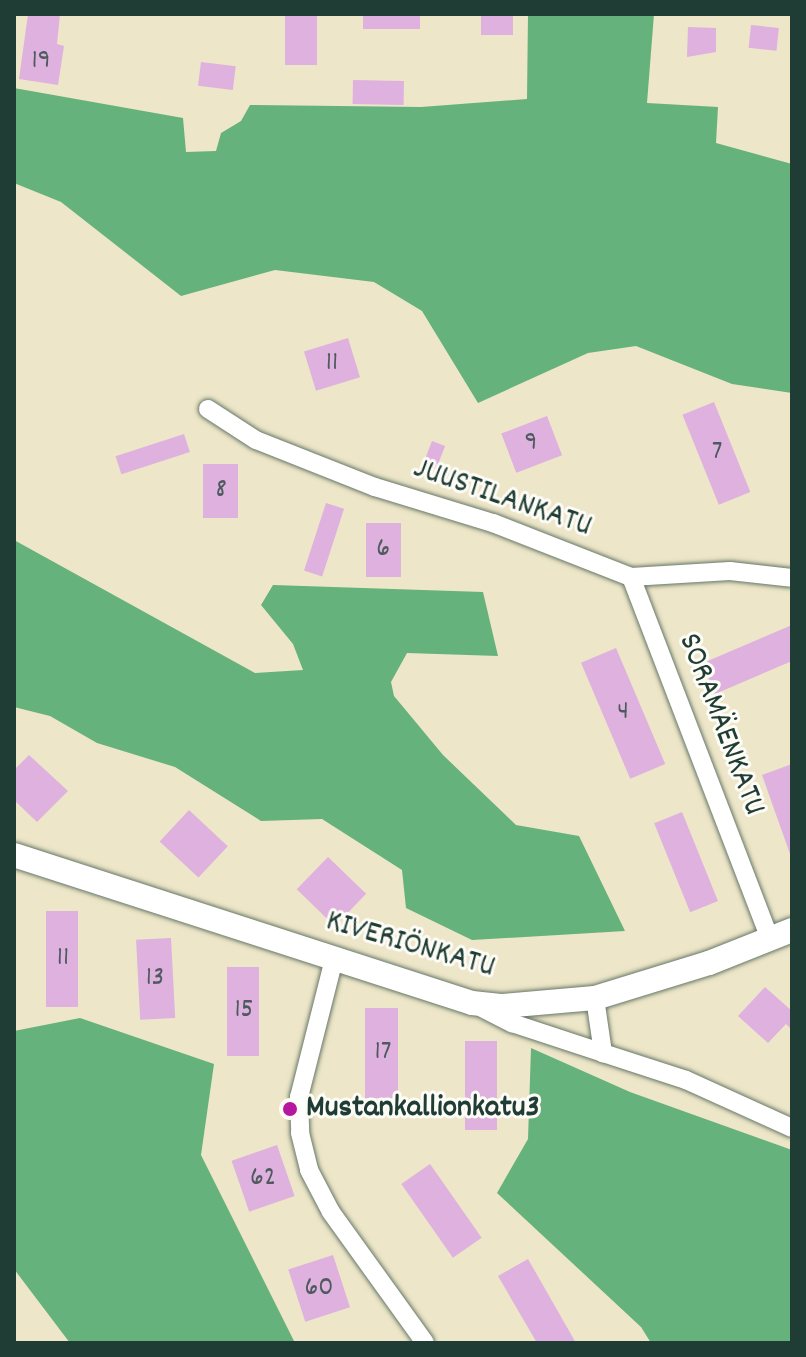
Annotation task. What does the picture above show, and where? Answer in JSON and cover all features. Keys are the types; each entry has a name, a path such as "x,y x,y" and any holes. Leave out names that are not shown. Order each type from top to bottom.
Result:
{"street":[{"name":"JUUSTILANKATU","path":"208,409 256,440 375,487 493,523 631,577 730,571 792,578"},
{"name":"SORAMÄENKATU","path":"631,577 781,935"},
{"name":"KIVERIÖNKATU","path":"14,855 472,1003 542,1005 595,998 781,935"},
{"path":"334,959 299,1097 300,1133 309,1170 331,1212 425,1343"},
{"path":"595,998 603,1053"},
{"path":"472,1003 512,1023 686,1080 792,1128"}],"green space":[{"path":"528,14 654,14 647,103 718,107 716,143 792,164 792,393 732,384 636,346 588,353 478,403 422,311 374,282 275,270 181,296 61,202 14,183 14,88 183,118 186,152 216,151 221,133 241,121 250,105 421,107 527,99"},
{"path":"14,540 255,673 303,670 293,644 261,605 273,585 483,592 498,656 407,653 391,682 394,696 443,755 516,825 579,836 625,931 472,940 406,908 402,870 322,819 261,821 175,767 97,743 50,716 14,707"},
{"path":"80,1018 214,1064 201,1155 295,1343 70,1343 14,1269 14,1031"},
{"path":"531,1048 630,1092 792,1150 792,1343 651,1343 641,1327 497,1193 528,1139"}],"building":[{"path":"28,14 60,14 57,44 64,46 58,85 19,79"},
{"path":"285,14 317,14 317,65 285,65"},
{"path":"363,14 420,14 420,29 363,29"},
{"path":"481,14 513,14 513,35 481,35"},
{"path":"751,25 779,28 776,51 749,48"},
{"path":"688,27 716,28 716,52 687,57"},
{"path":"201,62 236,66 233,90 198,86"},
{"path":"353,80 404,81 404,105 353,104"},
{"path":"348,338 360,377 316,391 304,351"},
{"path":"714,402 750,492 719,505 682,415"},
{"path":"547,416 562,455 516,473 501,434"},
{"path":"184,434 190,452 121,474 116,456"},
{"path":"432,441 445,446 436,469 423,464"},
{"path":"203,464 238,464 238,518 203,518"},
{"path":"326,503 344,509 322,576 304,571"},
{"path":"366,523 401,523 401,577 366,577"},
{"path":"792,625 792,661 715,694 703,663"},
{"path":"616,648 665,764 630,779 581,663"},
{"path":"29,755 68,791 37,822 14,800 14,770"},
{"path":"792,764 792,854 790,854 762,775"},
{"path":"189,810 228,846 198,878 160,841"},
{"path":"682,812 718,901 690,912 654,823"},
{"path":"328,857 366,894 335,926 297,889"},
{"path":"46,911 78,911 78,1007 46,1007"},
{"path":"171,938 175,1018 140,1020 136,940"},
{"path":"227,967 259,967 259,1056 227,1056"},
{"path":"765,987 792,1011 792,1030 786,1024 768,1043 738,1016"},
{"path":"365,1008 398,1008 398,1098 365,1098"},
{"path":"465,1041 497,1041 497,1130 465,1130"},
{"path":"277,1145 295,1196 249,1212 232,1161"},
{"path":"430,1164 482,1238 453,1258 401,1184"},
{"path":"333,1255 350,1307 305,1322 288,1270"},
{"path":"528,1259 576,1343 537,1343 498,1276"}],"place":[{"name":"Mustankallionkatu3","path":"290,1109"}]}
